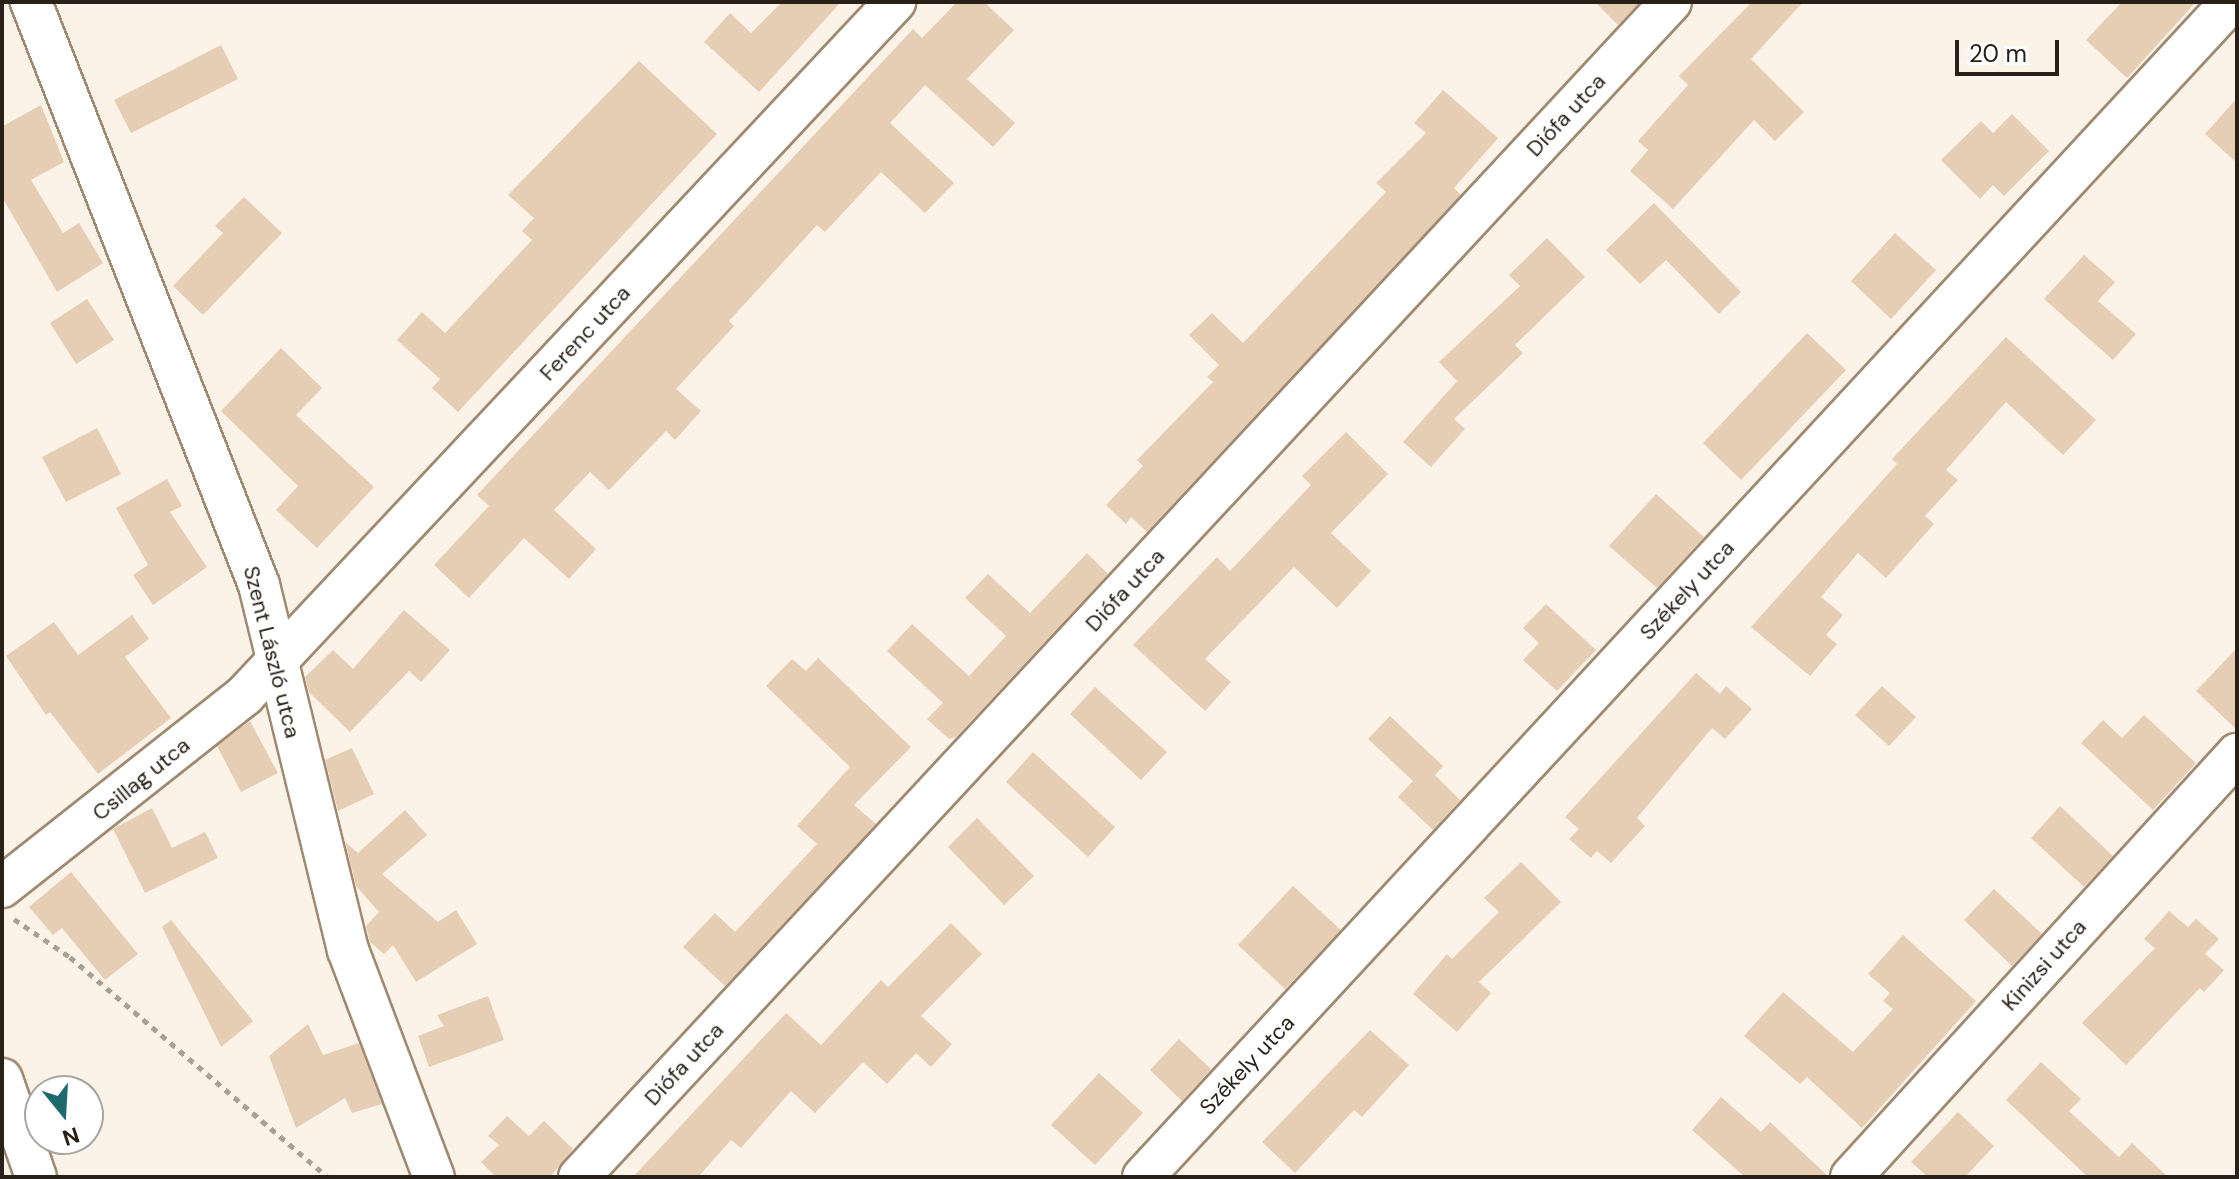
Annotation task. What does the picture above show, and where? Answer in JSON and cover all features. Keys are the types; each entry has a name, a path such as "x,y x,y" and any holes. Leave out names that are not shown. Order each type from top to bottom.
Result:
{"street":[{"name":"Ferenc utca","path":"274,664 895,2"},
{"name":"Diófa utca","path":"579,1177 1671,2"},
{"name":"Székely utca","path":"1143,1177 2231,2"},
{"name":"Szent László utca","path":"37,5 259,585 274,664 348,950 434,1177"},
{"name":"Csillag utca","path":"2,887 244,696 274,664"},
{"name":"Kinizsi utca","path":"1851,1177 2237,754"},
{"path":"2,1079 36,1177"}],"path":[{"path":"2,915 70,957 328,1177"}],"building":[{"path":"782,2 841,2 759,92 704,42 730,13 751,33"},
{"path":"957,2 984,2 1014,30 967,79 1015,123 993,147 925,85 890,123 954,183 925,213 881,172 825,232 817,225 729,321 734,326 676,389 701,411 675,440 666,431 609,490 590,472 554,510 596,549 569,579 524,538 469,598 434,565 489,506 477,495 913,29 922,38"},
{"path":"1595,2 1640,2 1618,25"},
{"path":"1752,2 1803,2 1751,59 1804,112 1775,141 1754,120 1673,209 1630,171 1648,150 1638,141 1688,85 1679,76"},
{"path":"2122,2 2196,2 2127,78 2086,40"},
{"path":"221,45 238,79 131,133 114,100"},
{"path":"639,61 717,134 458,412 432,388 440,379 397,340 422,312 445,333 532,240 522,231 534,218 508,195"},
{"path":"1443,90 1498,138 1454,188 1461,195 1147,532 1131,517 1126,524 1106,505 1143,466 1137,460 1213,382 1207,377 1219,365 1189,335 1212,313 1243,343 1386,192 1376,183 1426,133 1414,123"},
{"path":"2237,98 2237,163 2205,134"},
{"path":"41,105 64,162 31,180 63,233 79,223 103,263 57,292 2,197 3,126"},
{"path":"2012,114 2049,151 2004,196 1993,185 1980,199 1941,160 1981,121 1993,133"},
{"path":"244,197 282,233 203,315 173,286 223,233 215,226"},
{"path":"1654,203 1741,292 1719,314 1666,260 1640,284 1606,250"},
{"path":"1895,233 1936,270 1891,319 1851,281"},
{"path":"1547,238 1585,277 1515,345 1523,353 1454,419 1465,429 1431,467 1403,442 1457,381 1439,362 1520,286 1509,275"},
{"path":"2084,255 2115,282 2098,301 2136,334 2113,360 2044,299"},
{"path":"87,299 114,340 76,364 50,323"},
{"path":"1807,333 1846,370 1741,480 1703,443"},
{"path":"2006,337 2096,420 2063,455 2006,402 1946,470 1958,480 1925,516 1934,524 1886,578 1858,553 1821,597 1843,615 1826,635 1837,644 1810,676 1751,627 1897,464 1892,459"},
{"path":"281,348 322,388 296,415 374,487 317,548 276,510 298,486 221,411"},
{"path":"97,428 121,474 66,502 42,457"},
{"path":"1346,432 1388,474 1331,533 1371,571 1337,608 1294,567 1205,659 1231,682 1205,711 1133,645 1217,557 1230,571 1311,485 1302,476"},
{"path":"167,479 182,506 170,512 207,567 153,605 133,575 148,565 116,508"},
{"path":"1656,494 1704,537 1657,588 1609,546"},
{"path":"1087,553 1108,574 956,737 949,739 927,719 943,703 887,651 912,624 969,676 1006,636 965,598 988,574 1030,613"},
{"path":"1546,604 1596,650 1557,691 1523,660 1539,643 1523,628"},
{"path":"404,610 450,650 421,682 409,671 350,732 309,692 305,677 333,650 353,669"},
{"path":"132,615 149,639 125,657 171,718 98,774 50,712 46,715 6,656 54,622 78,655"},
{"path":"2237,648 2237,730 2196,691"},
{"path":"818,658 911,747 854,805 876,824 725,986 683,947 715,913 735,932 817,844 797,826 850,767 766,686 792,659 806,671"},
{"path":"1696,673 1720,694 1726,686 1752,709 1725,739 1712,728 1637,818 1645,826 1611,863 1597,851 1591,858 1569,839 1579,829 1565,817"},
{"path":"1882,686 1916,717 1889,746 1855,715"},
{"path":"1095,687 1167,752 1141,780 1070,714"},
{"path":"2144,715 2196,763 2153,810 2081,743 2103,720 2122,738"},
{"path":"1390,716 1443,766 1435,775 1460,800 1433,830 1398,797 1413,781 1368,739"},
{"path":"250,721 278,773 241,792 217,746"},
{"path":"352,748 374,794 338,811 325,760"},
{"path":"1033,752 1115,827 1088,857 1006,782"},
{"path":"2060,806 2113,856 2084,887 2031,838"},
{"path":"152,808 172,848 205,832 218,858 145,893 113,829"},
{"path":"405,810 427,835 382,874 438,922 456,910 477,944 416,982 393,945 384,954 370,942 366,926 379,912 356,886 345,842 358,853"},
{"path":"977,818 1034,876 1004,905 948,847"},
{"path":"1521,862 1561,902 1479,982 1491,993 1457,1032 1413,994 1447,954 1452,959 1499,912 1484,898"},
{"path":"71,872 138,954 105,980 62,928 53,935 29,907"},
{"path":"1293,886 1341,930 1285,989 1238,945"},
{"path":"1994,889 2042,934 2012,966 1964,920"},
{"path":"2169,911 2188,927 2196,919 2219,939 2205,954 2224,970 2204,992 2200,988 2126,1065 2082,1023 2155,948 2144,939"},
{"path":"171,920 253,1021 221,1047 162,927"},
{"path":"951,923 982,954 921,1016 952,1044 931,1067 916,1053 887,1084 863,1062 815,1113 791,1091 741,1148 731,1140 698,1177 633,1177 786,1013 821,1045 881,980 888,987"},
{"path":"1903,935 1976,1001 1862,1128 1807,1077 1800,1084 1744,1036 1783,992 1853,1052 1893,1009 1883,1001 1890,993 1868,974"},
{"path":"488,996 504,1040 429,1067 418,1036 444,1026 437,1015"},
{"path":"308,1024 323,1055 359,1043 382,1104 352,1113 345,1098 296,1128 269,1056"},
{"path":"1370,1030 1409,1065 1362,1117 1354,1110 1295,1173 1262,1142"},
{"path":"1179,1039 1211,1069 1182,1101 1150,1070"},
{"path":"2041,1062 2081,1099 2069,1111 2119,1157 2132,1143 2168,1177 2088,1177 2006,1100"},
{"path":"1099,1073 1143,1113 1095,1165 1051,1125"},
{"path":"1721,1097 1761,1132 1770,1122 1829,1177 1745,1177 1692,1130"},
{"path":"1958,1112 1994,1146 1965,1177 1928,1177 1911,1162"},
{"path":"507,1116 529,1136 544,1121 573,1149 550,1177 496,1177 481,1162 499,1145 488,1136"}]}
